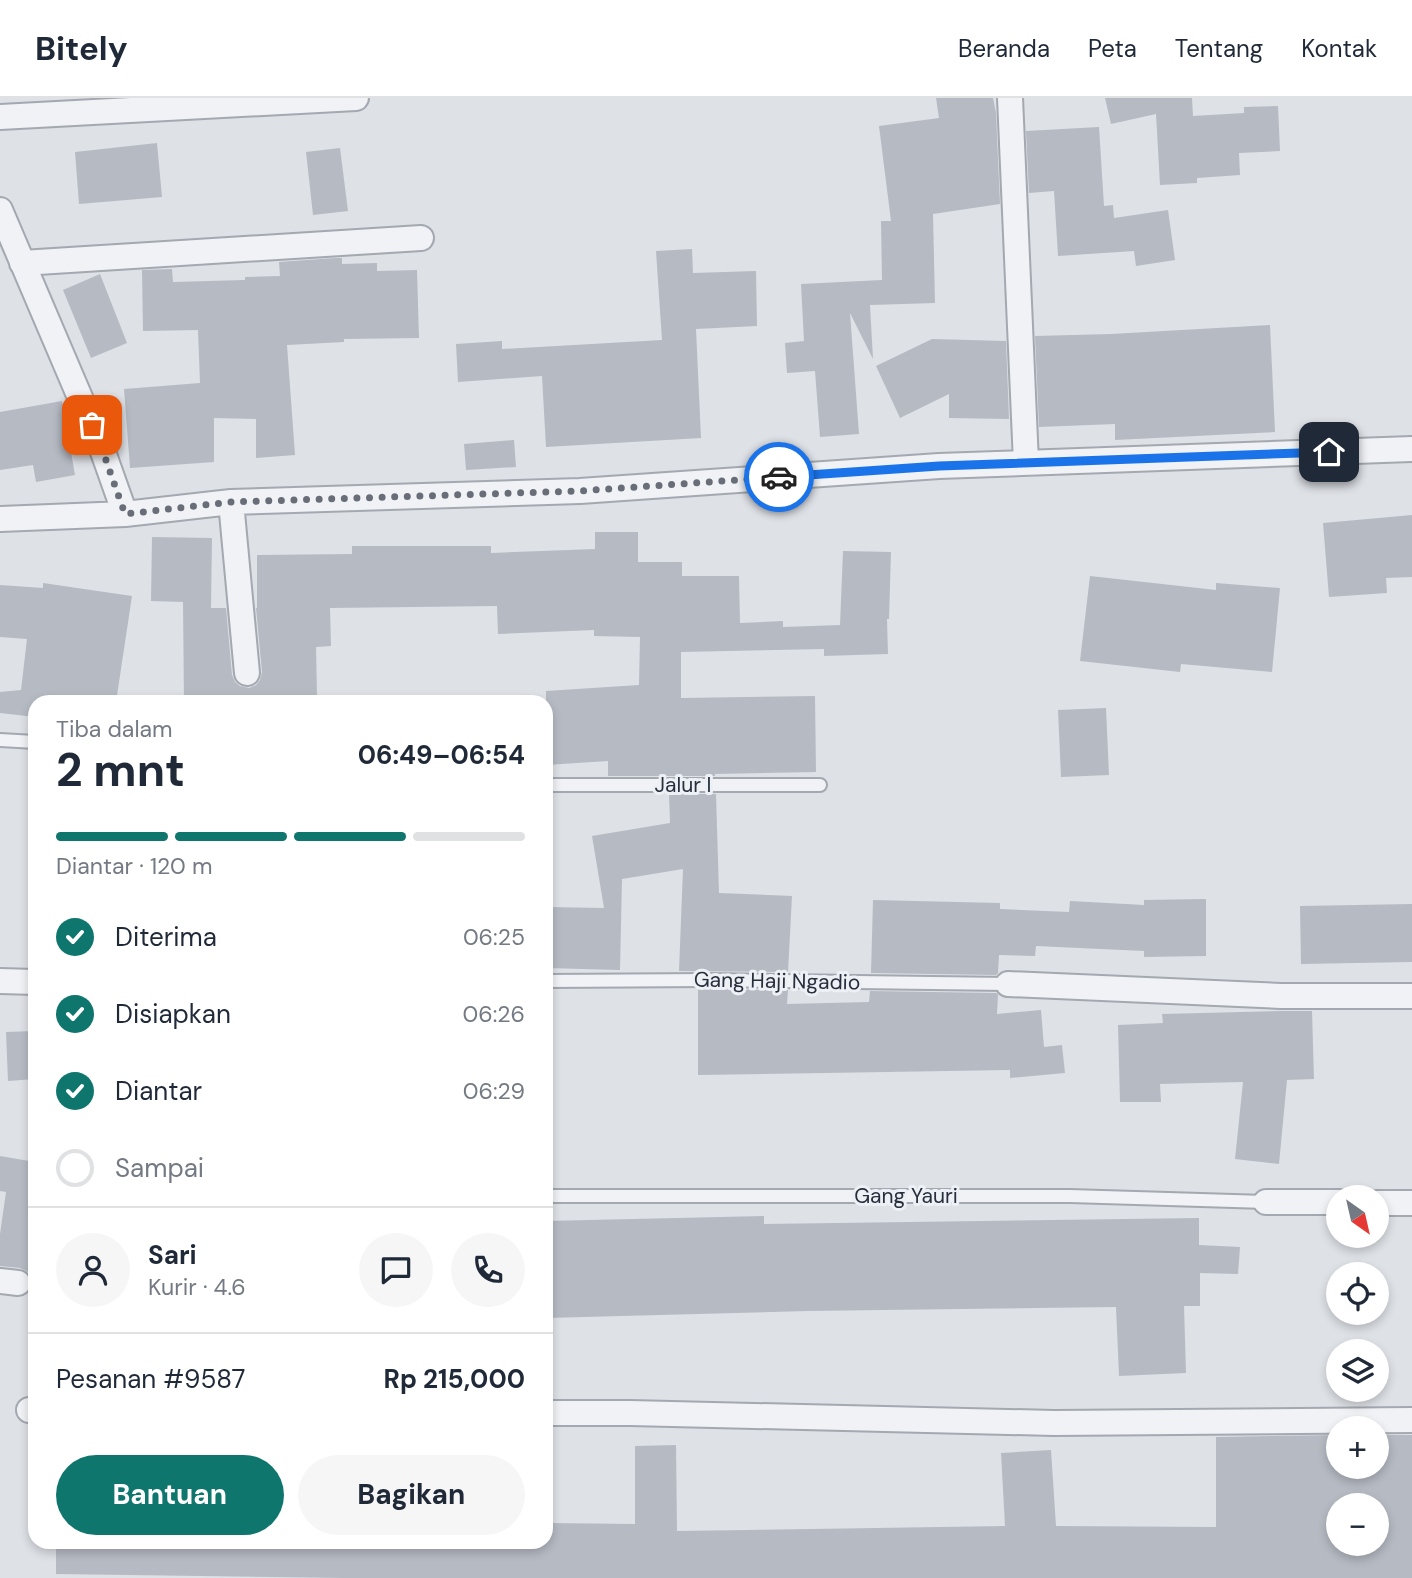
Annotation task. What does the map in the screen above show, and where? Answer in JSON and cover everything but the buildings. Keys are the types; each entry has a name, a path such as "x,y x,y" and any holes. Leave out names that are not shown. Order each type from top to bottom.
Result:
{"street":[{"path":"0,117 356,98"},
{"path":"1010,98 1026,463"},
{"path":"0,210 102,449 125,514"},
{"path":"22,262 421,238"},
{"path":"0,519 125,514 231,502 580,491 939,466 1412,450"},
{"path":"231,502 247,673"},
{"path":"0,981 28,982"},
{"path":"1008,984 1280,996 1412,996"},
{"path":"1266,1202 1326,1202"},
{"path":"1390,1203 1412,1203"},
{"path":"553,1413 1055,1423 1412,1420"}],"lane":[{"path":"0,740 28,742"},
{"name":"Jalur I","path":"553,785 820,785"},
{"name":"Gang Haji Ngadio","path":"553,981 1008,984"},
{"name":"Gang Yauri","path":"553,1196 1070,1196 1266,1202"}],"way so far":[{"path":"92,425 125,514 231,502 580,491 779,477"}],"route":[{"path":"779,477 939,466 1329,452"}]}
